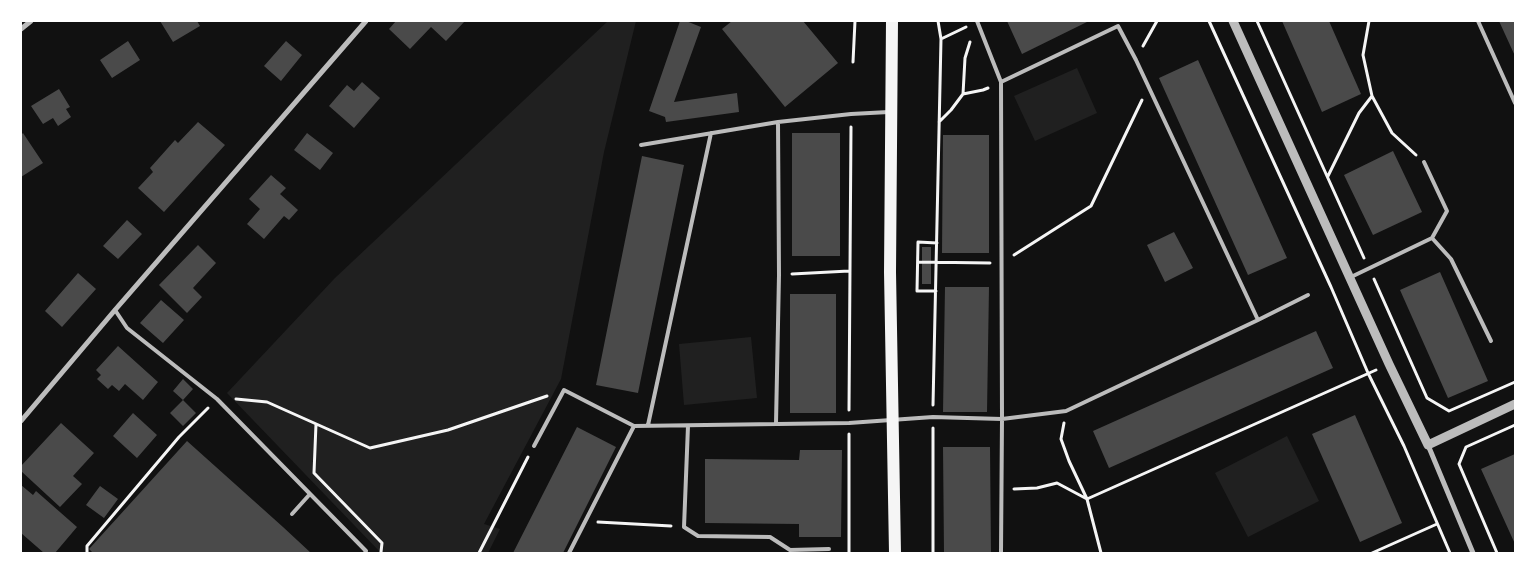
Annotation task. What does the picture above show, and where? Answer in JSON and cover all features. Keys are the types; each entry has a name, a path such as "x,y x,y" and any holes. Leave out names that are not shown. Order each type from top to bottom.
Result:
{"main road":[{"path":"892,21 890,272 895,553"}],"street":[{"path":"21,29 31,21"},
{"path":"21,421 366,21"},
{"path":"1233,21 1389,364 1428,445 1473,553"},
{"path":"1428,445 1515,404"}],"lane":[{"path":"977,21 1001,82 1001,553"},
{"path":"1478,21 1515,103"},
{"path":"1001,82 1118,26 1136,60 1258,320"},
{"path":"641,145 778,122 851,114 891,112"},
{"path":"776,423 779,275 778,122"},
{"path":"648,425 711,134"},
{"path":"1351,277 1432,238 1447,211 1424,162"},
{"path":"1432,238 1451,259 1491,341"},
{"path":"534,446 564,390 634,426 892,421 933,417 1002,419 1066,411 1308,295"},
{"path":"115,310 127,328 217,399 366,551 365,553"},
{"path":"569,553 634,426"},
{"path":"688,426 684,527 698,536 770,537 790,550 829,549"},
{"path":"292,514 310,494"}],"path":[{"path":"853,62 855,21"},
{"path":"937,243 918,242 917,291 936,291 936,262 937,243 941,39 938,21"},
{"path":"941,39 977,21"},
{"path":"939,122 951,110 962,94 966,58 977,21"},
{"path":"1136,60 1157,21"},
{"path":"1208,21 1327,278 1368,373 1404,446 1450,553"},
{"path":"1257,21 1427,398 1448,411 1515,382"},
{"path":"1369,21 1362,55 1372,96 1392,133 1424,162"},
{"path":"962,94 983,90 1001,82"},
{"path":"918,262 1002,263 1091,206 1148,87"},
{"path":"1327,177 1359,113 1372,96"},
{"path":"849,553 851,114"},
{"path":"779,275 849,271"},
{"path":"1087,498 1389,364"},
{"path":"87,553 88,546 179,437 217,399 267,402 370,448 448,430 564,390"},
{"path":"1066,411 1061,439 1069,461 1087,498 1101,553"},
{"path":"316,424 314,473 382,543 380,553"},
{"path":"1497,553 1458,464 1466,447 1515,425"},
{"path":"479,553 534,446"},
{"path":"1001,487 1020,490 1057,483 1087,498"},
{"path":"585,522 684,527"},
{"path":"1372,553 1437,524"}],"shaded area":[{"path":"608,21 636,21 604,152 561,379 484,524 500,529 488,553 381,553 227,393 335,278"},
{"path":"1077,68 1097,113 1035,141 1014,96"},
{"path":"751,337 757,398 684,405 679,344"},
{"path":"1287,436 1319,501 1248,537 1215,473"}],"building":[{"path":"160,21 197,21 200,26 173,42"},
{"path":"396,21 465,21 446,41 431,27 410,49 389,29"},
{"path":"680,21 686,21 701,27 674,102 737,93 739,112 666,122 665,117 649,111"},
{"path":"732,21 803,21 838,63 785,107 722,29"},
{"path":"1007,21 1089,21 1022,54"},
{"path":"1282,21 1329,21 1361,94 1322,112"},
{"path":"1499,21 1515,21 1515,56"},
{"path":"128,41 140,60 112,78 100,60"},
{"path":"286,41 302,55 281,81 264,66"},
{"path":"1198,60 1287,258 1248,275 1159,78"},
{"path":"362,82 380,98 354,128 329,106 347,85 354,91"},
{"path":"59,89 70,107 66,109 71,117 58,126 53,118 43,124 31,106"},
{"path":"198,122 225,145 164,212 138,188 153,172 150,168 175,140 178,143"},
{"path":"23,133 43,163 21,177 21,135"},
{"path":"307,133 333,153 320,170 294,150"},
{"path":"792,133 840,133 840,256 792,256"},
{"path":"943,135 989,135 989,253 942,253"},
{"path":"1393,151 1422,212 1373,235 1344,175"},
{"path":"642,156 684,165 638,393 596,385"},
{"path":"271,175 286,188 280,194 298,210 289,220 284,216 264,239 247,224 260,209 249,199"},
{"path":"127,220 142,234 118,259 103,246"},
{"path":"1174,232 1193,268 1165,282 1147,245"},
{"path":"198,245 216,263 193,288 202,297 187,313 159,285"},
{"path":"922,247 931,247 931,284 922,284"},
{"path":"1440,272 1488,381 1448,398 1400,290"},
{"path":"78,273 96,289 62,327 45,311"},
{"path":"945,287 989,287 987,412 943,412"},
{"path":"790,294 836,294 836,413 790,413"},
{"path":"161,300 184,320 163,343 140,323"},
{"path":"1316,331 1333,368 1109,468 1093,431"},
{"path":"118,346 158,382 143,400 125,384 119,391 112,385 108,389 97,379 101,375 96,370"},
{"path":"183,379 193,389 183,400 173,391"},
{"path":"183,400 196,413 183,426 170,413"},
{"path":"133,413 157,435 137,458 113,436"},
{"path":"1355,415 1402,523 1360,542 1312,434"},
{"path":"61,423 94,453 73,476 82,484 60,507 21,471 21,466"},
{"path":"577,427 616,447 563,553 513,553"},
{"path":"187,441 311,553 93,553 89,549"},
{"path":"943,447 990,447 991,553 944,553"},
{"path":"800,450 842,450 841,537 799,537 799,524 705,523 705,459 799,460"},
{"path":"1515,454 1515,544 1481,469"},
{"path":"21,485 33,495 36,491 77,527 55,553 44,553 21,533"},
{"path":"100,486 118,499 104,518 86,505"}]}
